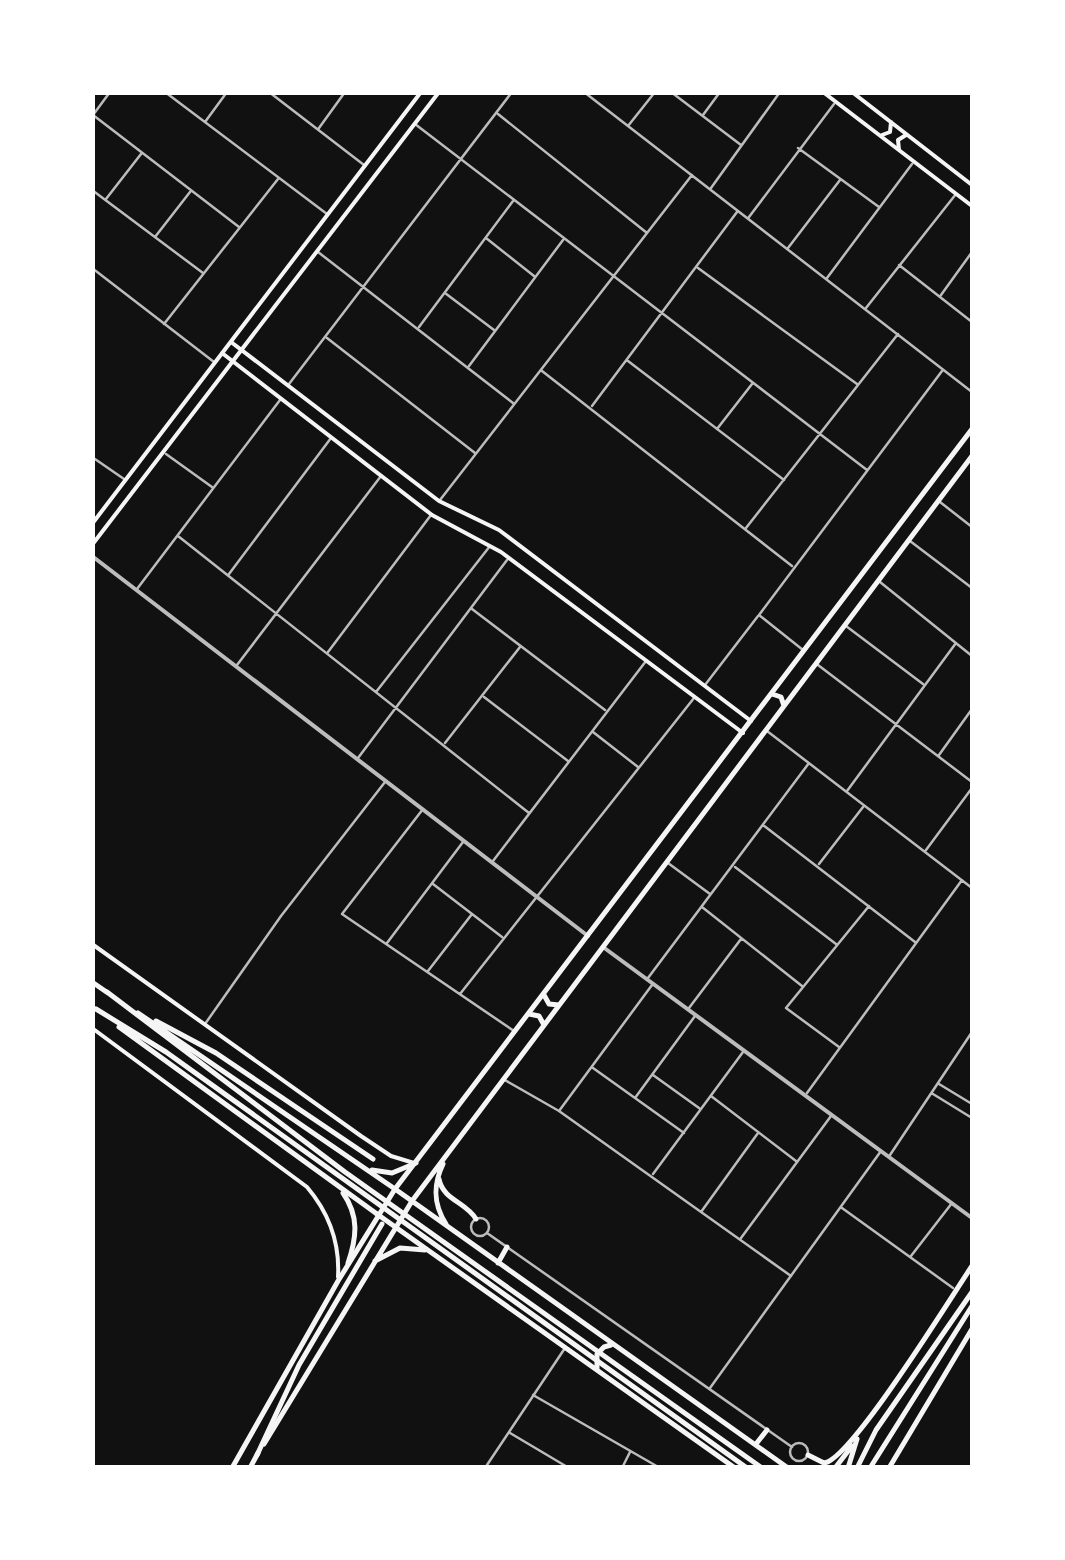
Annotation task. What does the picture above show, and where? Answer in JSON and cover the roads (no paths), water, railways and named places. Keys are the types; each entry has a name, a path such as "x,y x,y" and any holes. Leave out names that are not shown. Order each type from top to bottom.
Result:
{"main road":[{"path":"92,524 422,92"},
{"path":"92,545 439,92"},
{"path":"823,92 972,206"},
{"path":"852,92 972,185"},
{"path":"877,134 890,132 890,122"},
{"path":"899,151 900,138 910,137"},
{"path":"386,140 389,147 396,149"},
{"path":"375,154 387,161"},
{"path":"231,342 440,501 499,530 751,721"},
{"path":"222,354 432,515 491,545 742,732"},
{"path":"293,408 300,406 304,397"},
{"path":"305,418 309,408 315,406"},
{"path":"232,1468 377,1214 972,429"},
{"path":"250,1468 394,1226 938,501 970,465 972,456"},
{"path":"609,633 616,630 618,621"},
{"path":"623,643 626,634 633,632"},
{"path":"783,679 788,687 797,689"},
{"path":"772,694 784,706"},
{"path":"92,944 391,1156 416,1163"},
{"path":"92,982 204,1068 762,1468"},
{"path":"106,992 361,1165 788,1468"},
{"path":"544,995 549,1004 559,1005"},
{"path":"94,1008 200,1076 747,1468"},
{"path":"94,1008 318,1173 736,1468"},
{"path":"529,1014 539,1016 544,1025"},
{"path":"144,1016 176,1029 216,1053 372,1159"},
{"path":"92,1028 307,1187 333,1230 338,1281"},
{"path":"318,1173 336,1148"},
{"path":"447,1154 436,1185 437,1204 452,1230"},
{"path":"361,1165 372,1171 392,1173 416,1163"},
{"path":"440,1170 443,1191 476,1219"},
{"path":"334,1184 348,1201 356,1222 348,1263"},
{"path":"257,1455 299,1366 382,1224"},
{"path":"366,1271 380,1256 400,1248 432,1253"},
{"path":"498,1262 507,1248"},
{"path":"848,1468 863,1428 972,1266"},
{"path":"857,1468 876,1430 972,1292"},
{"path":"870,1468 972,1306"},
{"path":"888,1468 972,1329"},
{"path":"576,1355 589,1348 594,1340 593,1330"},
{"path":"597,1370 596,1354 614,1345"},
{"path":"808,1455 824,1464 832,1462 863,1428"},
{"path":"756,1444 767,1430"},
{"path":"835,1468 857,1440"}],"street":[{"path":"110,92 93,116 240,228"},
{"path":"165,92 328,215"},
{"path":"205,122 227,92"},
{"path":"269,92 366,166"},
{"path":"318,130 345,92"},
{"path":"288,385 512,92"},
{"path":"628,126 655,92"},
{"path":"671,92 742,146"},
{"path":"702,116 720,92"},
{"path":"710,190 780,92"},
{"path":"586,93 972,392"},
{"path":"748,218 836,102"},
{"path":"496,112 647,233"},
{"path":"415,124 867,470"},
{"path":"798,148 880,208"},
{"path":"106,200 142,153"},
{"path":"826,279 914,162"},
{"path":"440,501 692,175"},
{"path":"164,324 278,178"},
{"path":"787,249 840,180"},
{"path":"92,190 204,274"},
{"path":"155,237 191,191"},
{"path":"865,309 956,194"},
{"path":"418,328 514,200"},
{"path":"590,408 738,211"},
{"path":"486,238 536,276"},
{"path":"468,368 564,239"},
{"path":"318,251 514,404"},
{"path":"940,296 972,252"},
{"path":"898,264 972,322"},
{"path":"696,267 858,385"},
{"path":"92,268 215,363"},
{"path":"445,293 496,331"},
{"path":"745,529 898,334"},
{"path":"325,337 476,454"},
{"path":"626,360 784,480"},
{"path":"541,370 793,567"},
{"path":"704,686 943,370"},
{"path":"718,429 753,383"},
{"path":"136,590 281,398"},
{"path":"228,576 332,438"},
{"path":"164,452 213,488"},
{"path":"92,457 126,480"},
{"path":"236,666 381,476"},
{"path":"938,501 972,527"},
{"path":"327,653 432,515"},
{"path":"178,536 529,812"},
{"path":"909,540 972,588"},
{"path":"376,692 491,545"},
{"path":"92,556 588,936"},
{"path":"357,759 508,558"},
{"path":"878,581 972,656"},
{"path":"471,608 607,712"},
{"path":"759,615 804,651"},
{"path":"845,625 925,685"},
{"path":"846,791 956,643"},
{"path":"444,745 521,646"},
{"path":"492,862 646,660"},
{"path":"817,664 972,782"},
{"path":"482,696 568,761"},
{"path":"460,994 696,697"},
{"path":"938,756 972,710"},
{"path":"766,730 972,888"},
{"path":"591,732 639,768"},
{"path":"647,980 810,763"},
{"path":"205,1024 386,780"},
{"path":"925,851 972,788"},
{"path":"818,865 864,805"},
{"path":"423,810 342,914 515,1032"},
{"path":"763,825 916,942"},
{"path":"386,944 464,840"},
{"path":"667,862 711,894"},
{"path":"733,866 837,945"},
{"path":"805,1095 962,880"},
{"path":"432,883 503,938"},
{"path":"840,1048 786,1008 869,906"},
{"path":"702,907 803,987"},
{"path":"427,972 472,914"},
{"path":"688,1009 742,938"},
{"path":"603,947 972,1218"},
{"path":"559,1111 653,984"},
{"path":"635,1098 696,1015"},
{"path":"889,1157 972,1032"},
{"path":"652,1177 744,1050"},
{"path":"591,1067 684,1133"},
{"path":"652,1074 701,1109"},
{"path":"503,1079 559,1111 791,1276"},
{"path":"938,1083 972,1104"},
{"path":"932,1093 972,1118"},
{"path":"710,1096 798,1162"},
{"path":"740,1240 832,1115"},
{"path":"700,1212 758,1132"},
{"path":"709,1389 881,1151"},
{"path":"910,1258 952,1203"},
{"path":"840,1208 956,1290"},
{"path":"476,1219 488,1222 487,1233 478,1236 472,1230 476,1219"},
{"path":"487,1233 792,1447 803,1444 808,1455 796,1461 790,1455 792,1447"},
{"path":"485,1468 565,1347"},
{"path":"533,1395 660,1468"},
{"path":"508,1432 569,1468"},
{"path":"622,1468 631,1451"}]}
